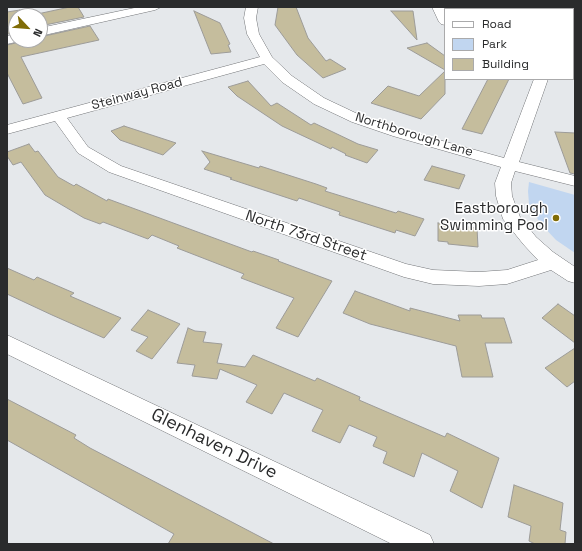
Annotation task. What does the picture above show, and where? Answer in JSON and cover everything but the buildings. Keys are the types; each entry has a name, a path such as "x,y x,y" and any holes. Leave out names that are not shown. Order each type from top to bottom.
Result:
{"street":[{"path":"48,30 155,7"},
{"name":"Northborough Lane","path":"252,7 250,18 253,34 267,60 296,86 319,101 350,116 398,133 575,181"},
{"path":"438,7 440,16 444,21"},
{"name":"Steinway Road","path":"7,130 58,115 267,60"},
{"path":"541,80 503,183 503,190 512,219 530,241 554,262 575,276"},
{"name":"North 73rd Street","path":"58,115 76,142 84,150 98,160 115,169 404,270 433,277 479,279 507,277 554,262"},
{"name":"Glenhaven Drive","path":"7,344 421,544"}],"green space":[{"name":"Eastborough Swimming Pool","path":"529,182 575,195 575,253 556,240 540,223 529,204"}],"place":[{"name":"Eastborough Swimming Pool","path":"556,218"}]}
